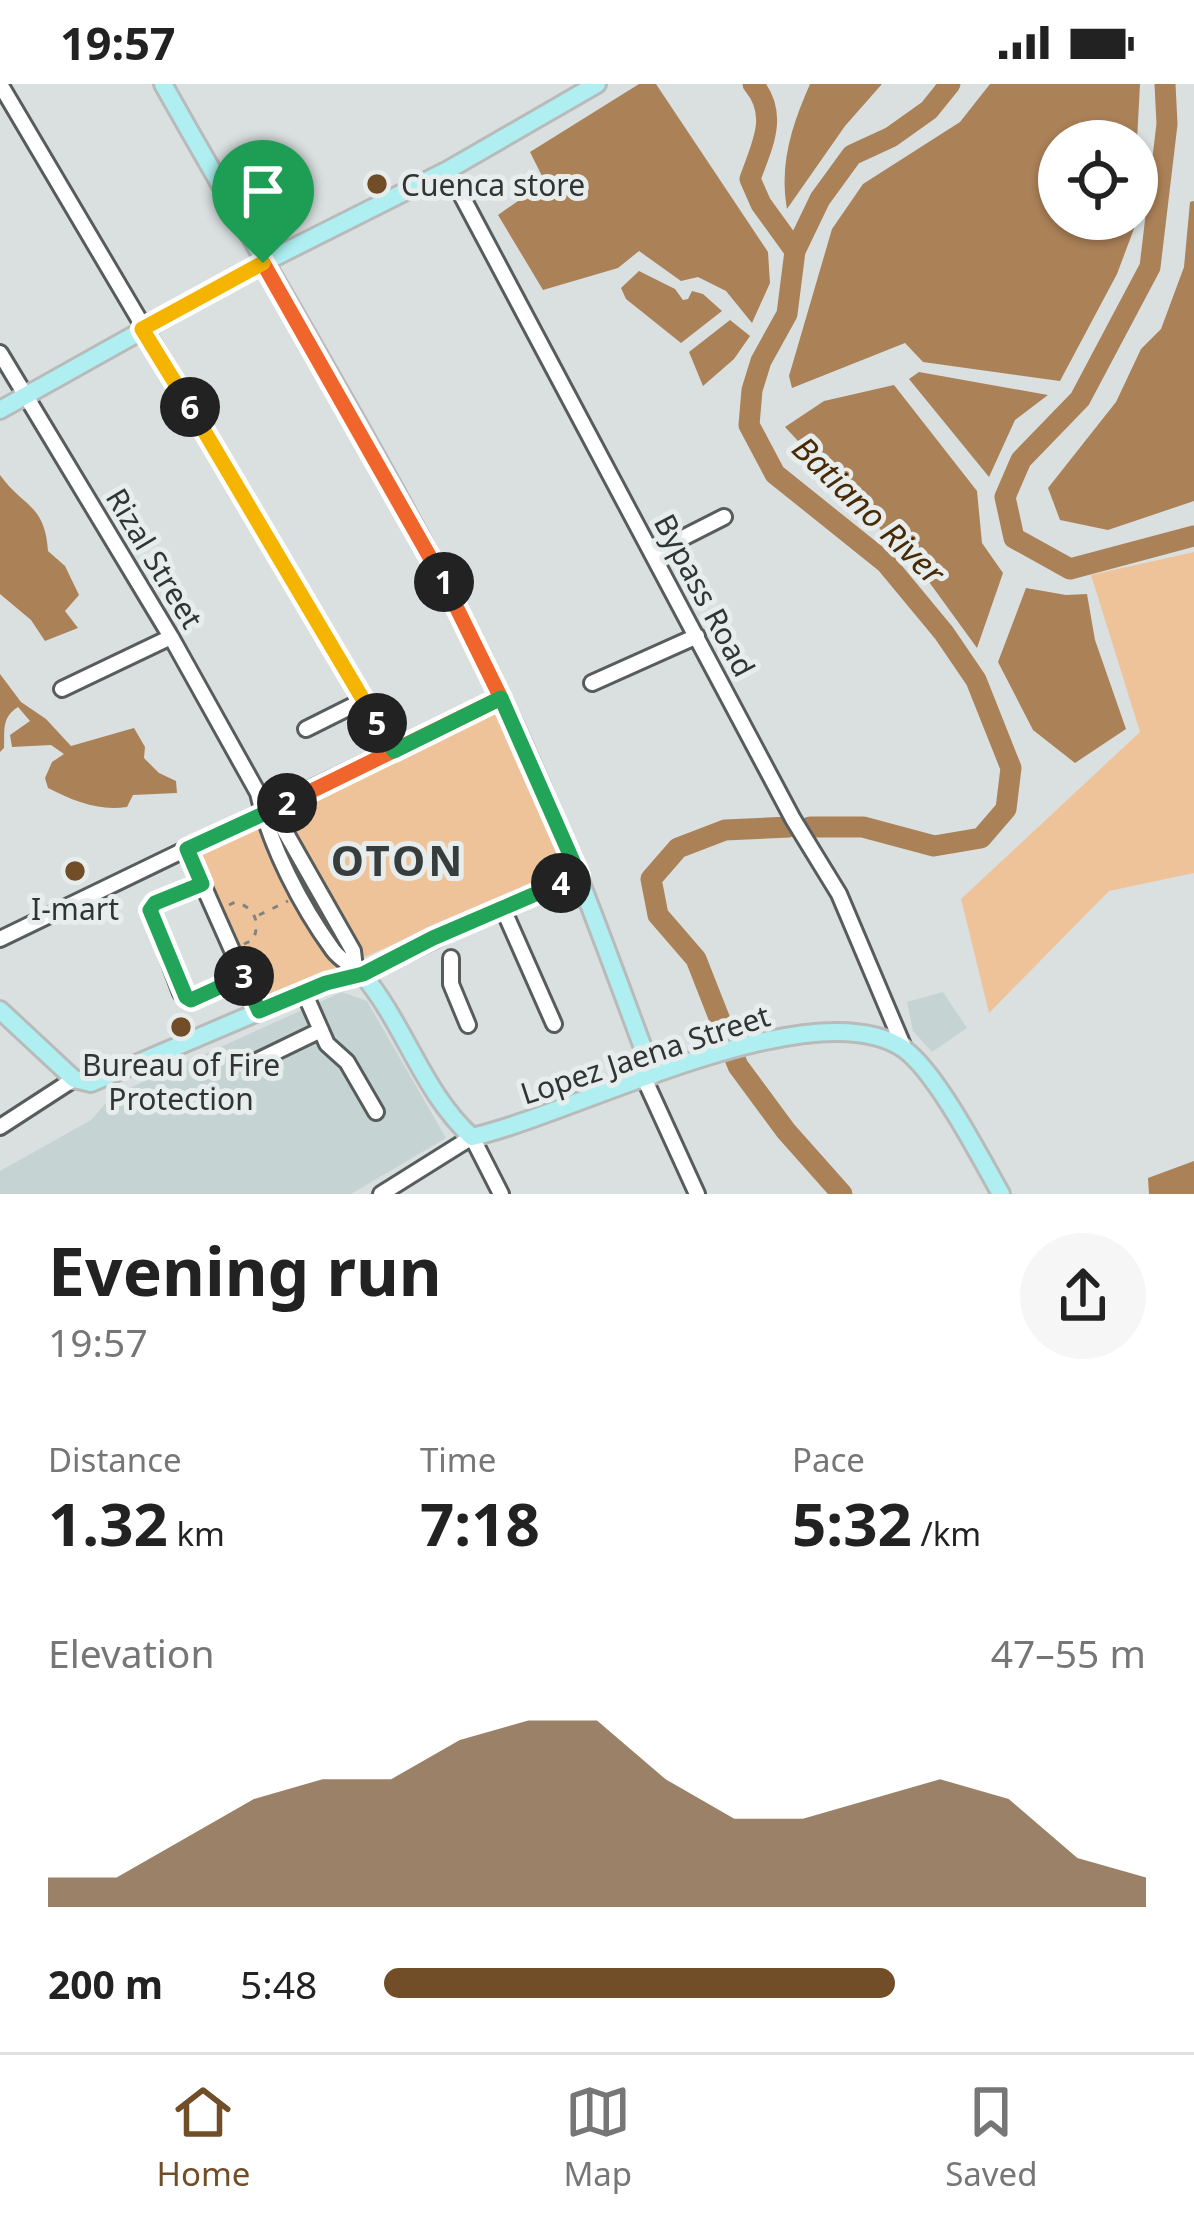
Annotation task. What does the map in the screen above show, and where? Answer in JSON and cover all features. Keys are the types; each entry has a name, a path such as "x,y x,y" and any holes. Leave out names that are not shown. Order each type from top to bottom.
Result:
{"main road":[{"path":"163,84 436,567 501,698 579,875 649,1077"},
{"path":"0,410 263,263 448,170 596,84"},
{"path":"0,1010 74,1079 91,1083 359,971"},
{"name":"Rizal Street","path":"359,971 385,1004 452,1119 472,1137"},
{"name":"Lopez Jaena Street","path":"472,1137 747,1046 817,1031 870,1036 905,1050"},
{"path":"905,1050 929,1078 1001,1194"}],"street":[{"path":"0,84 394,751"},
{"name":"Bypass Road","path":"448,170 793,819 839,894 905,1050"},
{"name":"Rizal Street","path":"0,353 171,637 353,951 359,971"},
{"path":"653,554 724,517"},
{"path":"592,683 697,636"},
{"path":"62,689 171,637"},
{"path":"0,940 501,698"},
{"path":"306,729 364,700"},
{"name":"Rizal Street","path":"269,811 300,895 336,955 359,971"},
{"path":"187,849 259,1011"},
{"path":"359,971 579,875"},
{"path":"202,884 155,903 150,910 181,993 191,1000 244,976"},
{"path":"508,920 554,1024"},
{"path":"451,958 451,984 468,1025"},
{"path":"304,992 327,1044 347,1061 376,1112"},
{"path":"256,1061 321,1030"},
{"path":"649,1077 697,1194"},
{"path":"0,1126 74,1079"},
{"path":"381,1194 472,1137 501,1194"}],"path":[{"path":"256,916 300,895"},
{"path":"217,915 235,902 247,905 256,916 253,940 230,946"}],"shaded area":[{"path":"1194,552 1194,873 1109,891 989,1013 961,899 1140,732 1091,575"},
{"path":"499,712 566,867 262,1003 196,855"},
{"path":"342,992 367,1001 446,1138 351,1194 0,1194 0,1171 91,1120 112,1096"},
{"path":"943,992 967,1028 932,1052 913,1031 907,1002"}],"water":[{"path":"639,84 656,84 768,252 770,283 752,323 726,291 698,277 681,281 639,251 618,268 543,290 498,215 545,182 530,152"},
{"path":"810,84 882,84 845,126 787,209 789,145"},
{"path":"990,84 1140,84 1138,120 1038,120 1038,240 1130,240 1117,274 1060,381 923,362 905,343 792,388 789,376 832,229 863,184 960,122"},
{"path":"1194,201 1194,501 1108,530 1060,520 1048,488 1116,402 1141,349 1161,329 1184,267 1190,202"},
{"path":"639,271 675,289 683,300 692,291 703,294 722,311 681,343 626,299 621,288"},
{"path":"730,320 750,336 734,359 703,386 689,352"},
{"path":"919,372 1048,395 1015,420 989,477 909,379"},
{"path":"894,385 977,491 982,543 1003,573 977,648 908,553 785,427 824,401"},
{"path":"0,475 38,515 48,551 65,566 79,595 65,611 78,628 45,641 31,620 0,594"},
{"path":"1026,588 1087,594 1095,640 1126,729 1075,763 1033,730 998,662"},
{"path":"0,674 21,702 46,719 71,746 134,728 145,747 144,758 176,781 177,793 133,795 127,807 106,808 48,788 45,778 52,762 64,754 51,745 12,747 10,735 30,721 18,707 6,720 0,752"},
{"path":"1194,1161 1194,1194 1149,1194 1148,1178"}],"waterway":[{"name":"Batiano River","path":"753,84 767,119 750,179 761,204 795,251 787,314 761,361 749,425 775,474 886,563 944,633 976,680 1011,768 1006,809 981,838 934,846 863,827 810,827"},
{"name":"Batiano River","path":"795,251 820,199 852,155 891,137 929,110 950,84"},
{"name":"Batiano River","path":"1165,84 1167,124 1150,267 1080,399 1021,460 1005,497 1014,538 1070,569 1194,536"},
{"name":"Batiano River","path":"789,827 725,830 678,848 651,879 658,915 696,959 738,1066 786,1131 842,1194"}],"place":[{"name":"Cuenca store","path":"377,184"},
{"name":"I-mart","path":"75,871"},
{"name":"Bureau of Fire Protection","path":"181,1027"}],"district":[{"name":"OTON","path":"398,859"}],"route":[{"path":"263,263 142,329 394,751 501,698 579,875 363,974 326,983 259,1011 244,976 191,1000 181,993 150,910 155,903 202,884 187,849 275,809 394,751 501,698 436,567 263,263"}]}
